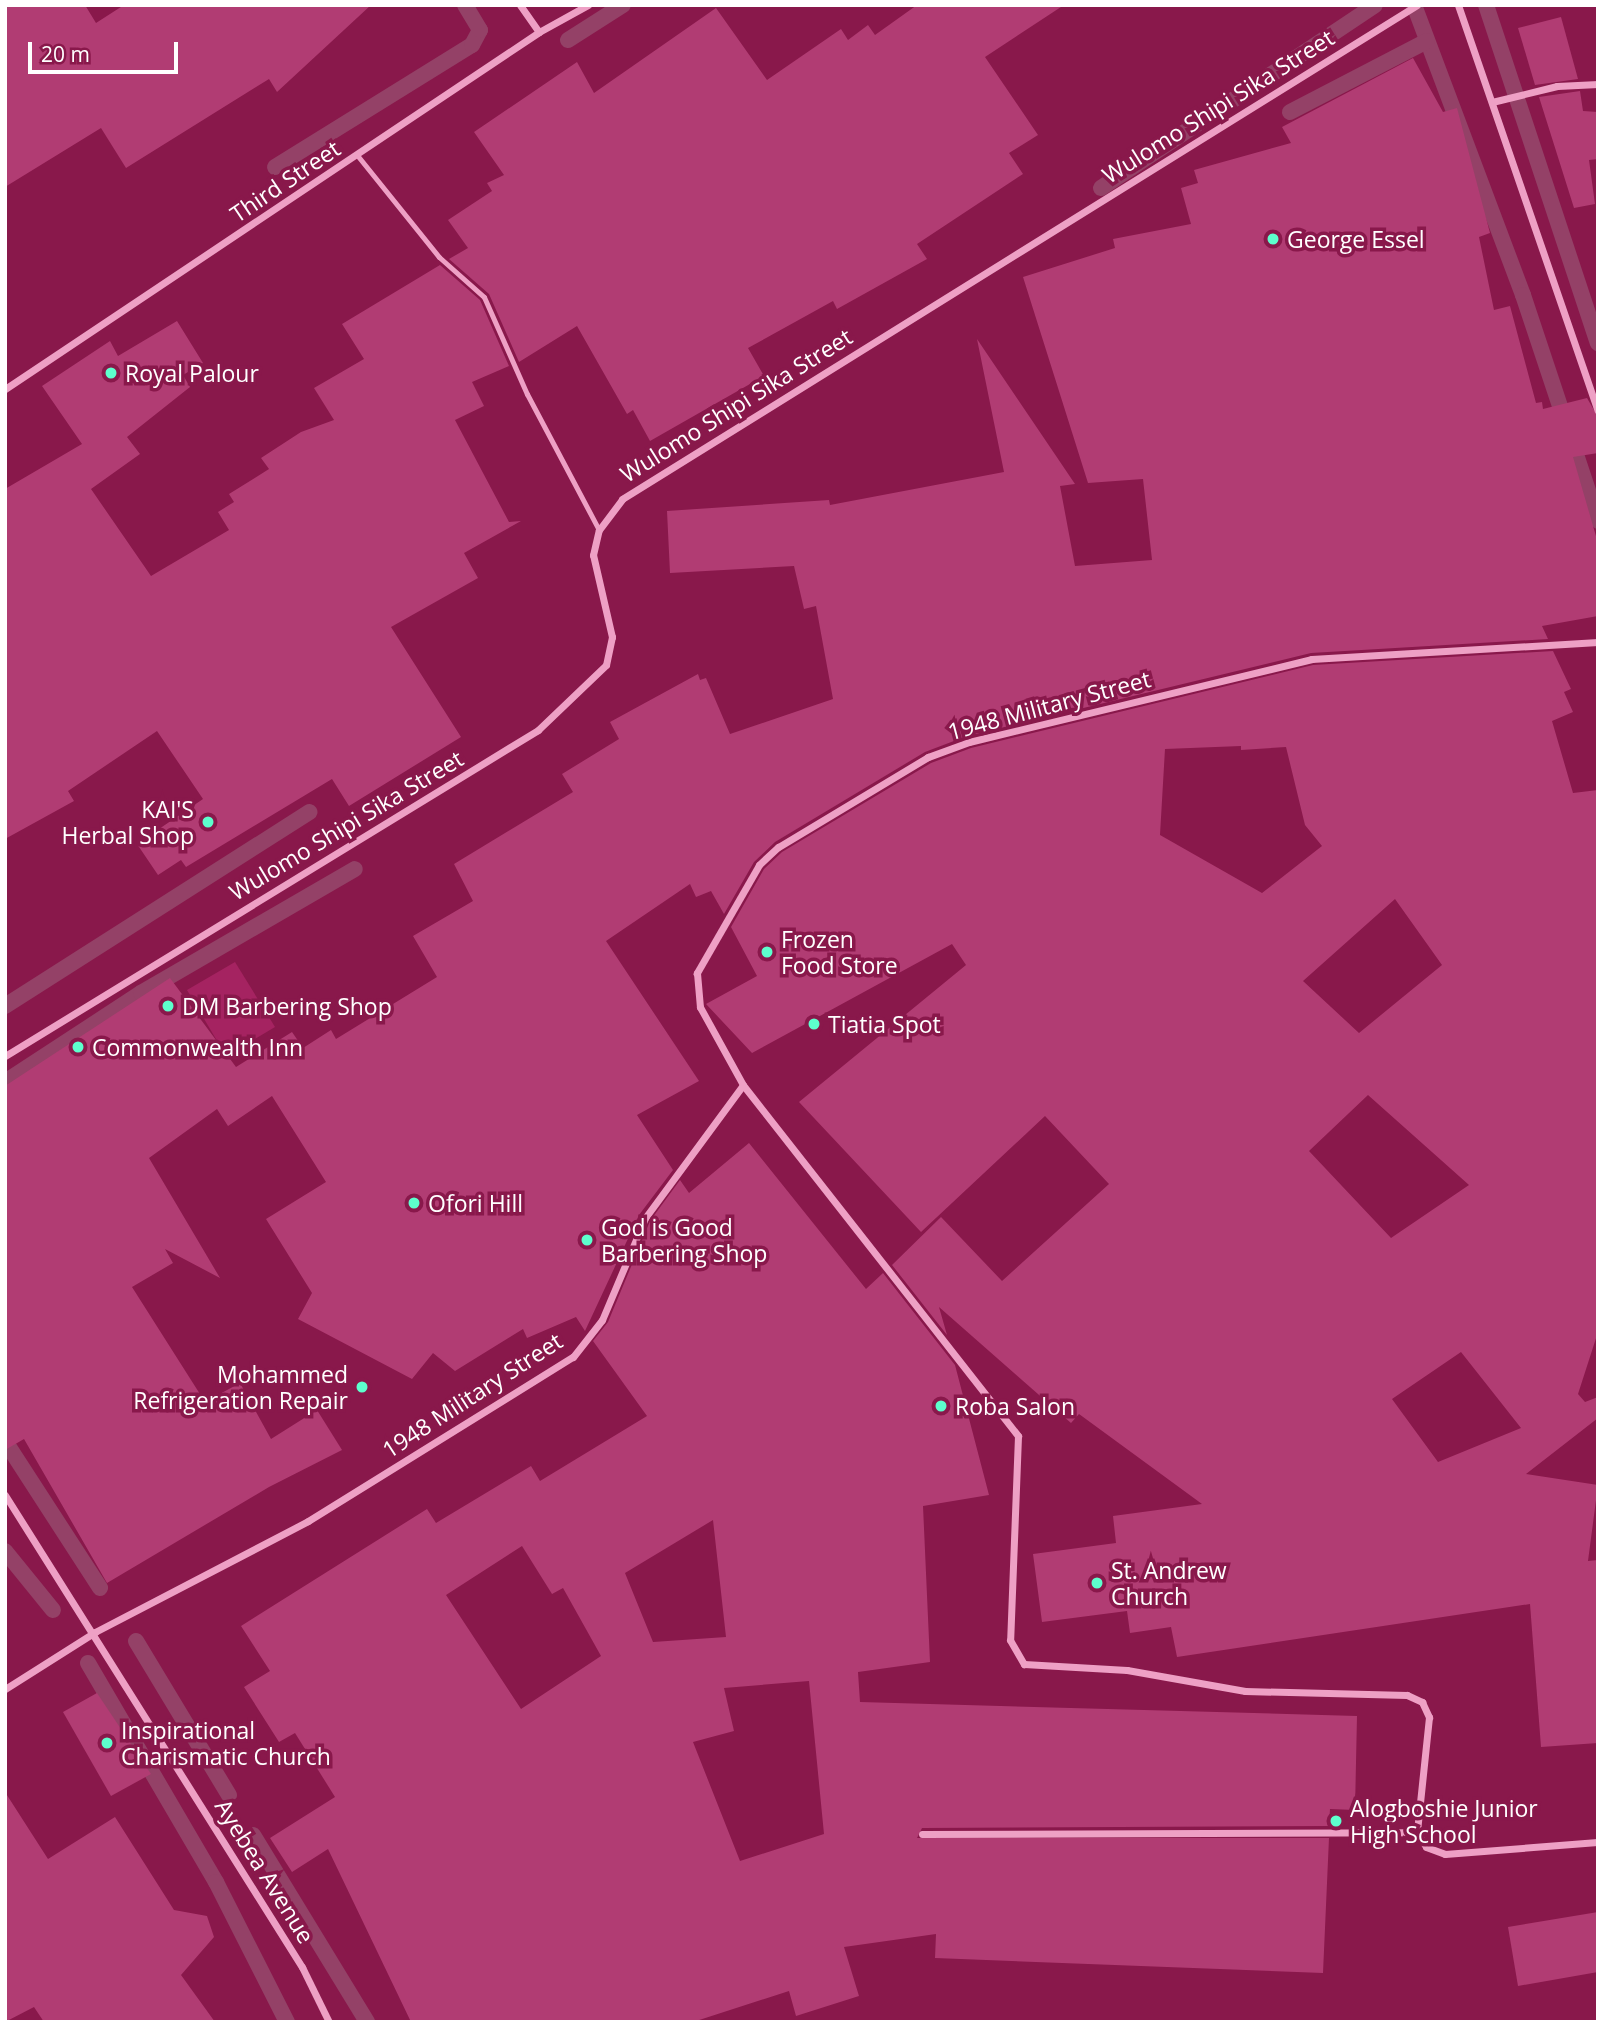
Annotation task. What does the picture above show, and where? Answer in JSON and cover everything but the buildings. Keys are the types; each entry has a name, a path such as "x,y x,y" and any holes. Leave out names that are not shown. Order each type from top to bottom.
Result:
{"street":[{"path":"520,5 539,32"},
{"name":"Third Street","path":"5,389 539,32 588,5"},
{"name":"Wulomo Shipi Sika Street","path":"5,1056 538,730 606,665 612,637 593,555 599,530 622,499 1417,5"},
{"path":"1458,5 1598,411"},
{"path":"1492,102 1558,86 1598,84"},
{"name":"1948 Military Street","path":"5,1689 95,1632 308,1521 573,1357 602,1320 645,1218 743,1086 700,1007 697,973 706,951 758,864 778,847 928,757 969,742 1312,659 1598,642"},
{"path":"743,1086 1018,1436 1010,1640 1024,1664 1127,1670 1245,1691 1406,1695 1422,1702 1429,1717 1418,1832 1426,1847 1445,1854 1598,1842"},
{"name":"Ayebea Avenue","path":"5,1495 95,1632 302,1967 329,2022"},
{"path":"922,1833 1418,1832"}],"lane":[{"path":"357,155 439,257 484,297 527,394 599,530"}],"shaded area":[{"path":"235,962 275,1027 226,1056 187,990"}],"waterway":[{"path":"275,167 472,45 480,30 465,5"},
{"path":"568,40 623,5"},
{"path":"1101,188 1375,5"},
{"path":"1414,5 1523,295 1598,521"},
{"path":"1486,5 1598,343"},
{"path":"1290,112 1427,41"},
{"path":"5,1006 309,812"},
{"path":"5,1082 141,993 355,869"},
{"path":"5,1441 100,1588"},
{"path":"5,1551 53,1610"},
{"path":"136,1641 229,1795"},
{"path":"88,1663 216,1882 287,2022"},
{"path":"253,1835 367,2022"}],"place":[{"name":"George Essel","path":"1273,239"},
{"name":"Royal Palour","path":"111,373"},
{"name":"KAI'S Herbal Shop","path":"208,822"},
{"name":"Frozen Food Store","path":"767,952"},
{"name":"DM Barbering Shop","path":"168,1006"},
{"name":"Tiatia Spot","path":"814,1024"},
{"name":"Commonwealth Inn","path":"78,1047"},
{"name":"Ofori Hill","path":"414,1203"},
{"name":"God is Good Barbering Shop","path":"587,1240"},
{"name":"Mohammed Refrigeration Repair","path":"362,1387"},
{"name":"Roba Salon","path":"941,1406"},
{"name":"St. Andrew Church","path":"1097,1583"},
{"name":"Inspirational Charismatic Church","path":"107,1743"},
{"name":"Alogboshie Junior High School","path":"1336,1821"}]}
